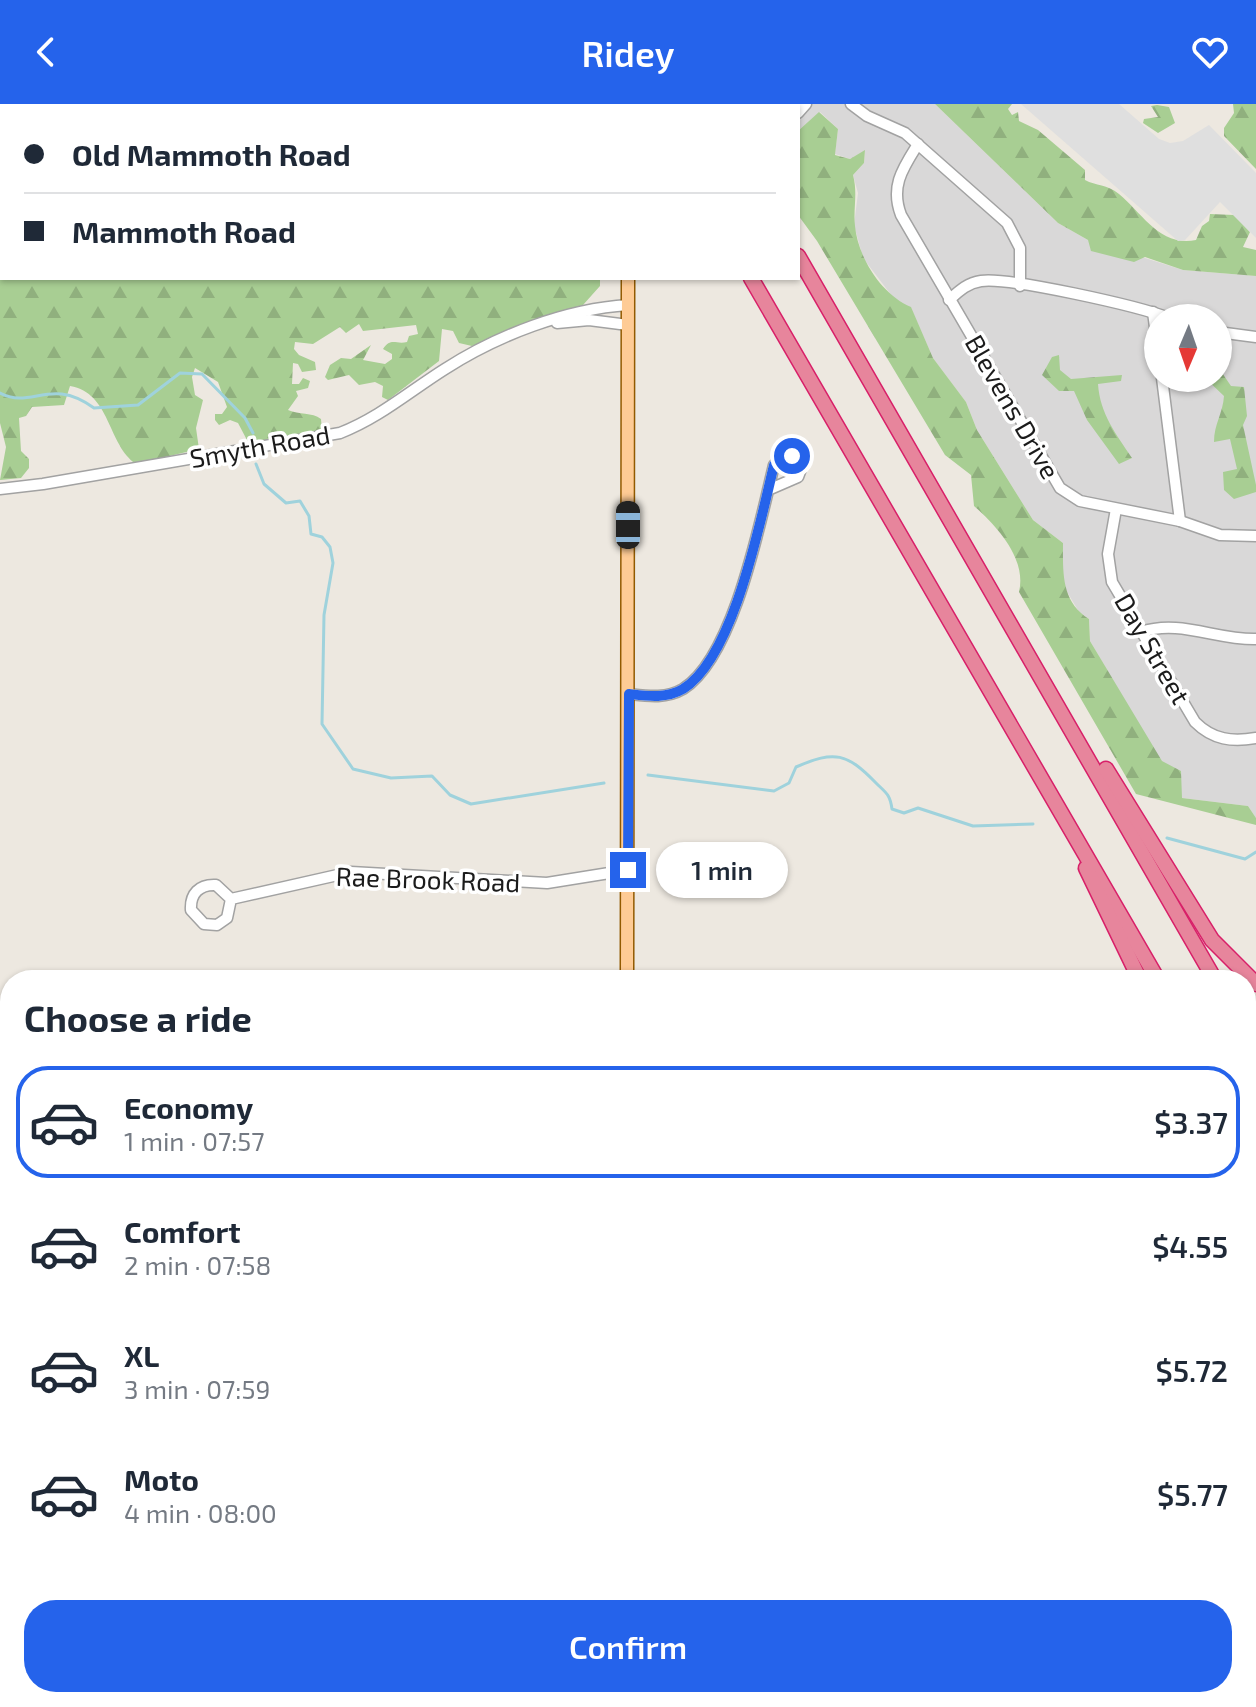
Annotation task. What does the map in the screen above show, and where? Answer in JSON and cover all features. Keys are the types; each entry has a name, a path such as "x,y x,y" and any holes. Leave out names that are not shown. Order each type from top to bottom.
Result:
{"highway":[{"path":"800,259 1067,717 1209,970"},
{"path":"752,280 1152,970"},
{"path":"1067,717 1114,781 1212,940 1242,970"},
{"path":"1076,837 1091,883 1135,970"}],"main road":[{"path":"627,970 628,280"}],"street":[{"path":"851,104 867,116 898,128 1011,227 1020,248 1020,286"},
{"name":"Blevens Drive","path":"918,144 899,176 896,199 905,223 1055,482 1072,499 1180,521 1220,535 1256,536"},
{"path":"949,300 964,287 983,281 1144,310"},
{"name":"Smyth Road","path":"0,489 85,478 340,433 382,413 462,359 571,314 628,305"},
{"name":"Smyth Road","path":"543,325 589,320 628,325"},
{"path":"1232,334 1256,337"},
{"path":"1164,392 1180,521"},
{"path":"629,694 673,693 695,679 713,656 745,573 768,490"},
{"name":"Day Street","path":"1116,509 1108,568 1141,632 1195,722 1203,731 1232,741 1256,738"},
{"path":"1141,632 1175,626 1215,637 1256,639"},
{"name":"Rae Brook Road","path":"231,899 351,872 547,883 628,870"},
{"name":"Rae Brook Road","path":"209,885 222,888 231,899 227,918 217,925 204,924 191,910 192,896 209,885"}],"shaded area":[{"path":"800,104 935,104 1058,223 1088,240 1183,270 1256,276 1256,818 1248,806 1182,798 1090,641 1089,619 1079,612 1063,585 1063,543 1033,520 977,430 966,402 933,358 911,308 895,300 863,258 854,225 858,193 853,175 864,163 865,151 850,159 835,154 838,129 820,112 800,129"},
{"path":"1021,104 1119,104 1159,139 1170,143 1183,141 1209,125 1256,173 1256,238 1220,202 1185,240 1178,241"}],"green space":[{"path":"935,104 1012,104 1008,109 1012,115 1018,112 1019,121 1038,130 1085,170 1085,180 1115,191 1153,227 1172,239 1196,240 1202,226 1209,221 1210,214 1234,215 1250,232 1243,247 1256,250 1256,276 1183,270 1145,257 1134,262 1091,251 1088,240 1058,223"},
{"path":"1233,104 1256,104 1256,169 1224,136 1224,128 1234,113"},
{"path":"1151,106 1169,107 1175,123 1158,133 1143,123 1144,119 1158,117"},
{"path":"819,112 838,129 835,155 850,159 865,150 864,163 853,175 855,226 866,263 890,294 911,307 933,358 966,402 977,430 1033,520 1063,543 1068,595 1089,619 1090,641 1162,761 1181,771 1182,798 1248,806 1256,818 1256,825 1136,794 1019,592 1019,567 1008,544 974,506 971,475 945,455 800,218 800,129"},
{"path":"0,280 600,280 600,286 583,305 472,346 459,343 453,331 442,329 439,361 388,400 382,397 383,386 375,382 359,385 349,375 328,380 325,377 330,365 341,358 351,359 371,345 363,360 385,364 392,359 392,354 383,349 386,345 407,342 409,336 418,334 416,325 363,331 359,324 346,333 340,327 313,344 295,342 294,349 299,355 315,362 316,370 302,372 298,364 293,363 292,384 299,384 303,378 310,381 308,388 296,391 298,396 288,410 321,419 322,430 257,443 248,442 238,423 230,420 219,425 215,420 215,414 222,414 227,407 218,382 195,368 192,377 195,395 203,400 196,428 199,449 136,464 119,444 94,398 70,386 64,405 32,407 26,416 19,418 21,451 29,459 29,468 21,478 0,480 6,447 0,423"},
{"path":"1059,355 1060,370 1071,379 1122,375 1121,381 1098,384 1099,395 1105,414 1132,458 1119,464 1087,420 1074,391 1059,391 1042,375 1052,357"},
{"path":"1232,386 1244,387 1247,416 1243,425 1256,485 1256,492 1234,499 1224,490 1223,472 1237,469 1230,439 1214,442 1224,396 1220,392 1232,392"}],"waterway":[{"path":"0,393 22,398 65,395 94,408 138,405 180,373 202,374 245,418 253,433"},
{"path":"256,464 264,484 286,503 300,501 309,516 311,534 322,537 330,547 333,563 324,615 322,724 353,769 391,778 432,776 450,795 471,804 604,783"},
{"path":"648,775 774,791 789,783 796,767 821,758 840,757 866,773 889,797 892,809 904,813 918,808 973,826 1033,824"},
{"path":"1167,838 1245,859 1256,852"}],"route":[{"path":"628,870 629,694 662,696 683,689 713,656 745,573 774,465 783,456 792,456"}]}
